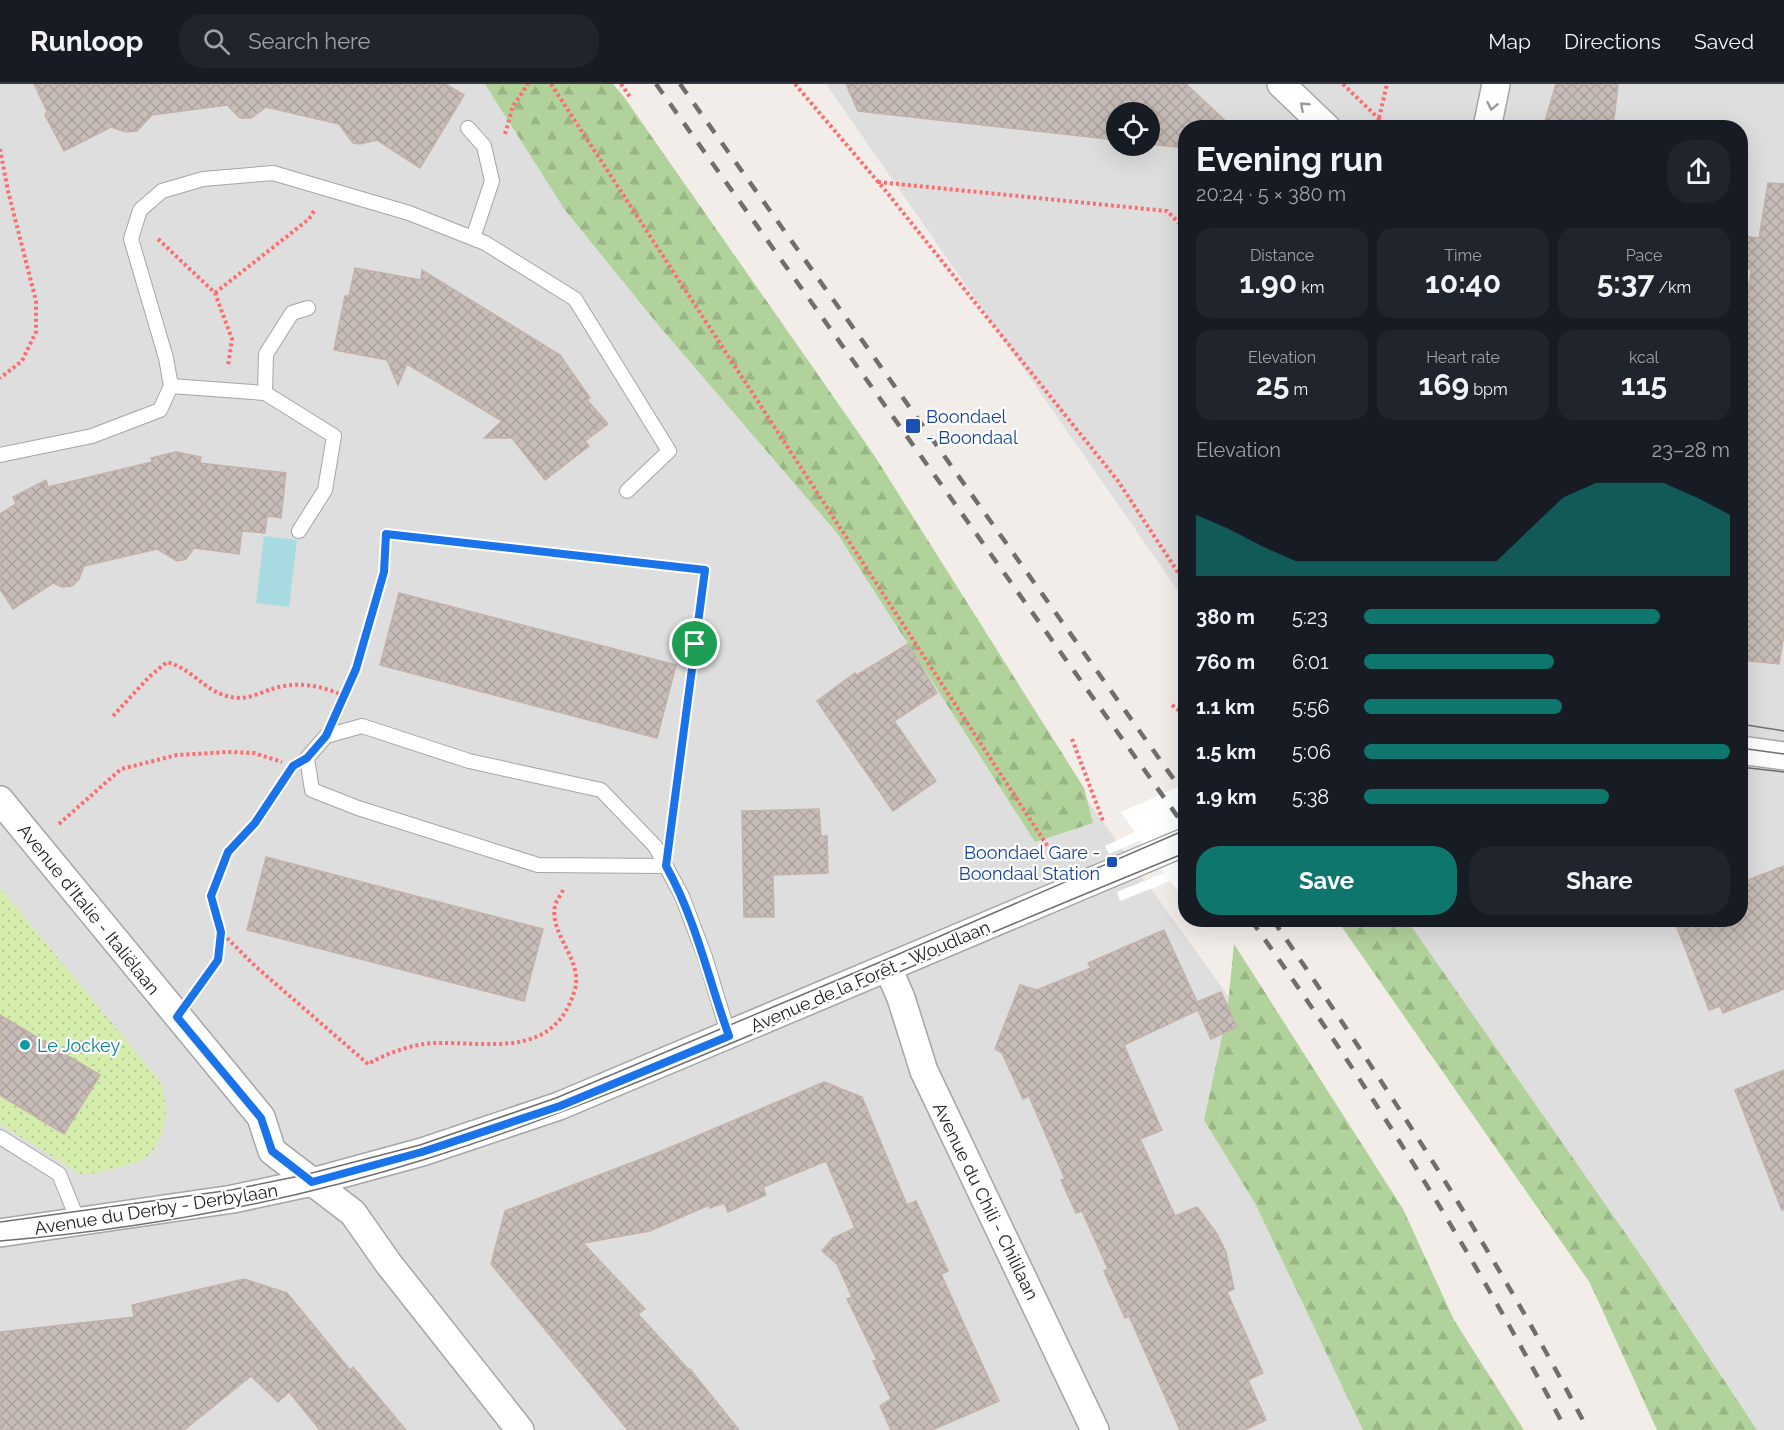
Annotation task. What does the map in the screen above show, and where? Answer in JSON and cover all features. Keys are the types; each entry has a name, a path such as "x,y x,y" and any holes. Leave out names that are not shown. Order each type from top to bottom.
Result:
{"street":[{"path":"1281,84 1319,120"},
{"path":"1489,120 1496,84"},
{"path":"1748,751 1784,756"},
{"name":"Avenue d'Italie - Italiëlaan","path":"0,800 261,1118 272,1151 353,1213 388,1263 520,1430"},
{"name":"Avenue de la Forêt - Woudlaan","path":"312,1182 422,1152 560,1106 1178,845"},
{"name":"Avenue du Chili - Chililaan","path":"888,968 901,998 924,1071 1095,1430"},
{"name":"Avenue du Derby - Derbylaan","path":"0,1233 233,1199 312,1182"}],"lane":[{"path":"468,128 484,146 492,181 473,238"},
{"path":"0,455 92,436 160,410 171,386 166,358 131,239 140,210 162,191 203,179 273,173 410,213 485,243 575,299 669,451 627,490"},
{"path":"266,393 266,354 292,313 308,308"},
{"path":"171,386 224,388 266,393 334,436 325,490 299,531"},
{"path":"666,866 538,865 358,808 312,790 307,758 326,736 362,726 469,761 601,790 655,846 666,866 682,896 729,1036"},
{"path":"0,1137 59,1174 79,1223"}],"path":[{"path":"504,140 513,106 528,84"},
{"path":"550,84 1052,853"},
{"path":"621,84 630,97"},
{"path":"795,84 878,182 1118,481 1178,572"},
{"path":"1343,84 1379,119"},
{"path":"1379,119 1387,84"},
{"path":"0,149 8,191 36,301 36,332 22,361 0,378"},
{"path":"878,182 1167,211 1178,222"},
{"path":"215,293 309,219 328,189"},
{"path":"137,220 215,293 232,339 224,388"},
{"path":"326,736 356,669 384,572 386,534 705,570 666,866"},
{"path":"113,716 149,677 167,662 180,665 214,693 242,698 282,686 305,685 332,690 344,696"},
{"path":"1172,705 1178,710"},
{"path":"1072,739 1103,821"},
{"path":"36,844 121,769 177,755 228,752 254,753 293,766"},
{"path":"177,1017 218,960 221,932 211,896 228,852 255,823 293,766 307,758"},
{"path":"221,932 255,966 368,1064 384,1055 435,1042 483,1045 527,1042 557,1026 576,988 572,959 558,928 555,907 575,865"}],"shaded area":[{"path":"0,84 572,84 1290,1082 1501,1430 0,1430"},
{"path":"826,84 1784,84 1784,1430 1757,1430 1651,1270 1412,927 1748,927 1748,120 1178,120 1178,591"}],"green space":[{"path":"485,84 613,84 624,97 874,455 1084,788 1093,823 1035,842 837,533 660,327 565,210"},
{"path":"0,888 160,1081 165,1101 162,1132 152,1151 140,1161 115,1169 82,1175 0,1124 0,1095 64,1134 100,1075 0,1015"},
{"path":"1342,927 1412,927 1651,1270 1757,1430 1657,1430 1590,1283"},
{"path":"1234,944 1403,1209 1454,1320 1524,1430 1363,1430 1256,1205 1204,1120 1227,1014"}],"water":[{"path":"264,536 297,540 289,607 256,603"}],"pier":[{"path":"1178,787 1178,891 1170,881 1120,901 1117,892 1164,873 1141,840 1109,854 1105,846 1135,832 1121,812"}],"building":[{"path":"34,84 446,84 464,95 420,168 377,140 360,144 353,143 339,124 266,107 251,118 240,118 227,105 152,115 137,131 126,132 111,127 64,151 45,115 47,111"},
{"path":"846,84 1186,84 1224,120 1178,120 1178,147 1160,145 1160,102 1106,102 1106,139 858,111"},
{"path":"1556,84 1618,84 1614,120 1545,120"},
{"path":"1768,183 1784,184 1784,635 1779,664 1748,661 1748,293 1751,269 1748,269 1748,237 1759,238"},
{"path":"355,268 421,280 422,270 560,355 590,398 587,400 608,424 585,441 589,446 545,480 512,438 484,438 502,421 407,364 398,385 387,360 334,350 345,296 349,296"},
{"path":"176,452 201,457 200,463 286,473 281,518 267,516 265,533 242,531 239,554 194,548 186,559 177,561 157,549 84,566 79,579 72,586 62,587 53,583 13,609 0,589 0,514 16,504 13,497 46,480 48,487 152,462 151,458"},
{"path":"399,593 676,665 657,738 380,665"},
{"path":"908,644 937,693 894,721 936,781 893,811 817,701 855,673 857,675"},
{"path":"819,809 821,836 827,836 828,873 773,875 774,917 744,917 742,811"},
{"path":"266,857 543,929 524,1001 247,930"},
{"path":"1784,866 1784,989 1723,1013 1720,1006 1709,1010 1677,927 1748,927 1748,880"},
{"path":"1164,930 1197,1002 1221,992 1237,1027 1211,1039 1198,1010 1124,1045 1136,1073 1133,1074 1137,1075 1162,1130 1140,1139 1175,1216 1197,1207 1217,1234 1226,1252 1234,1289 1227,1292 1263,1373 1248,1380 1266,1420 1245,1430 1180,1430 1129,1316 1125,1318 1104,1271 1108,1269 1082,1211 1076,1213 1061,1180 1065,1179 1029,1096 1023,1099 1002,1053 995,1049 1020,985 1037,990 1091,968 1088,963"},
{"name":"Le Jockey","path":"0,1015 100,1075 64,1134 0,1095"},
{"path":"1784,1070 1784,1209 1782,1210 1735,1090"},
{"path":"824,1082 862,1097 907,1205 916,1201 948,1271 941,1274 999,1401 932,1430 891,1430 880,1406 891,1399 873,1361 877,1360 847,1299 852,1297 837,1264 822,1251 833,1238 855,1228 826,1161 763,1187 766,1195 728,1212 724,1203 710,1208 709,1205 650,1231 583,1243 645,1309 638,1314 690,1369 739,1430 628,1430 491,1264 505,1211 657,1153"},
{"path":"244,1279 287,1293 350,1370 353,1367 406,1430 320,1430 289,1392 278,1402 251,1376 184,1430 0,1430 0,1332 134,1317 132,1305"}],"tram line":[{"path":"1748,725 1784,731"},
{"path":"1748,749 1784,754"},
{"path":"1748,768 1784,772"},
{"path":"0,1222 231,1190 304,1175 420,1145 556,1098 885,960 1178,833"},
{"path":"0,1241 162,1221 269,1201 374,1174 476,1143 673,1068 1178,856"}],"railway":[{"path":"656,84 1178,817"},
{"path":"680,84 1178,785"},
{"path":"1256,927 1336,1044 1417,1170 1494,1299 1566,1430"},
{"path":"1278,927 1438,1170 1515,1298 1588,1430"}],"place":[{"name":"Boondael - Boondaal","path":"913,426"},
{"name":"Boondael Gare - Boondaal Station","path":"1112,862"},
{"name":"Le Jockey","path":"25,1045"}],"route":[{"path":"386,534 705,570 695,644 666,866 682,896 705,957 729,1036 560,1106 422,1152 312,1182 272,1151 261,1118 177,1017 218,960 221,932 211,896 228,852 255,823 293,766 307,758 326,736 356,669 384,572 386,534"}]}
